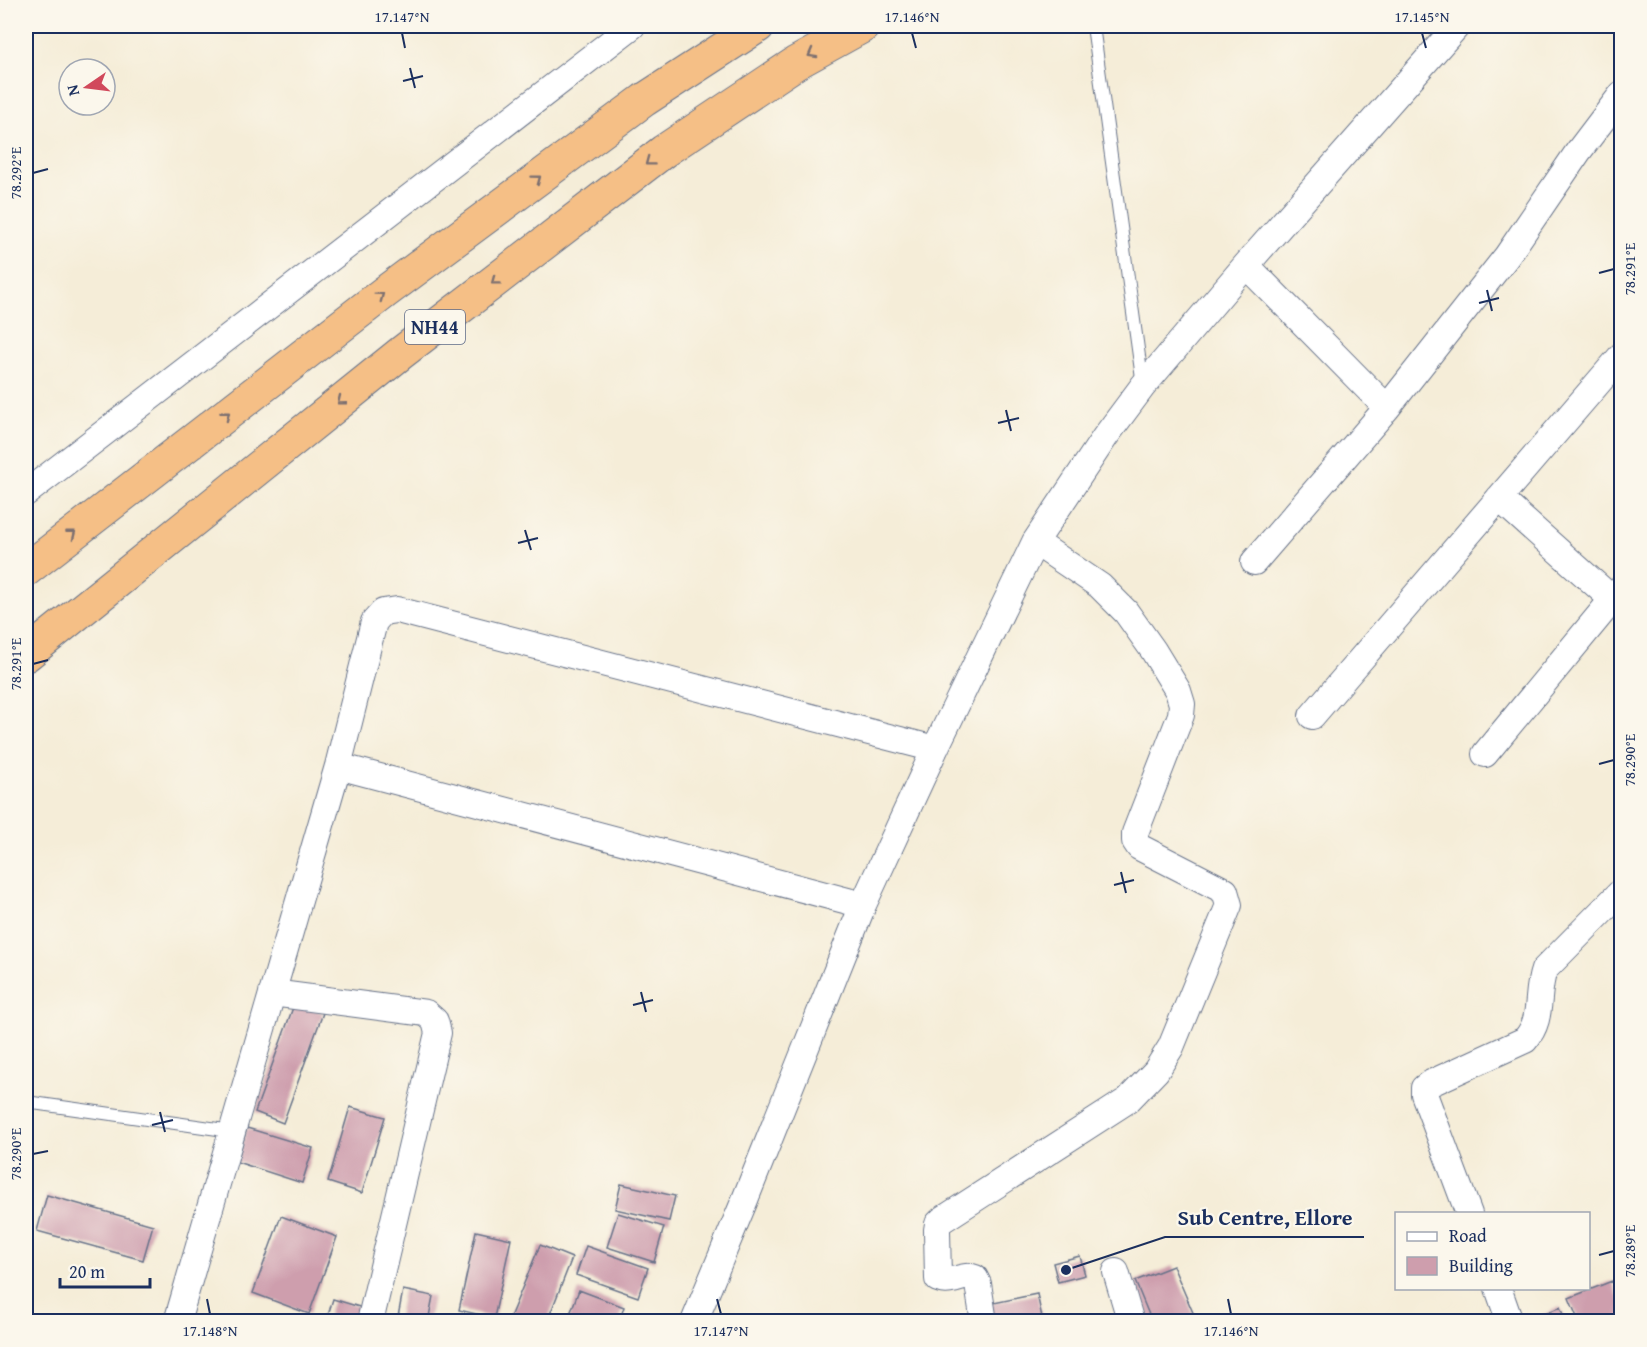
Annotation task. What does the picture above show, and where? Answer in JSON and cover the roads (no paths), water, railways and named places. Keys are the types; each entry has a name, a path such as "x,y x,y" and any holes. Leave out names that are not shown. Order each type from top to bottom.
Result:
{"highway":[{"name":"NH44","path":"26,570 384,292 644,100 758,26"},
{"name":"NH44","path":"26,655 401,352 664,151 796,63 863,26"}],"street":[{"path":"26,493 633,26"},
{"path":"694,1322 863,905 935,748 1035,542 1105,437 1143,386 1246,265 1457,26"},
{"path":"1254,562 1387,408 1507,256 1578,152 1622,94"},
{"path":"1246,265 1387,408"},
{"path":"1312,716 1622,355"},
{"path":"1485,754 1617,593 1499,498"},
{"path":"984,1322 975,1278 969,1276 945,1281 938,1279 938,1224 1128,1100 1156,1071 1171,1047 1228,905 1225,891 1139,847 1135,841 1135,833 1180,715 1182,704 1178,691 1126,612 1100,586 1035,542"},
{"path":"177,1322 338,766 374,622 383,612 397,610 935,748"},
{"path":"338,766 863,905"},
{"path":"1468,1212 1424,1094 1424,1088 1526,1040 1533,1031 1538,1012 1540,982 1544,970 1622,891"},
{"path":"272,993 426,1013 435,1021 438,1033 370,1322"},
{"path":"1116,1272 1131,1322"},
{"path":"1499,1290 1510,1322"}],"lane":[{"path":"1093,26 1143,386"},
{"path":"26,1102 232,1131"}],"place":[{"name":"Sub Centre, Ellore","path":"1066,1270"}]}
